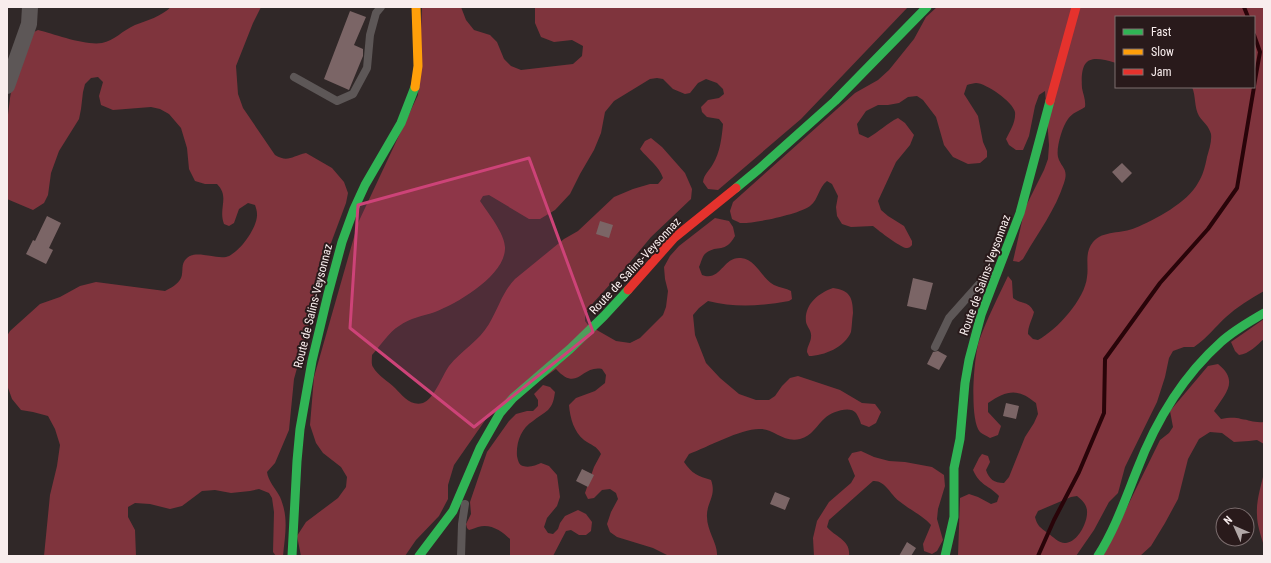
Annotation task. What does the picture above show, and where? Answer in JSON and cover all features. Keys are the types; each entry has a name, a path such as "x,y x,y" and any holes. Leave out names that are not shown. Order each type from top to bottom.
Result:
{"street":[{"path":"7,86 29,24 30,7"},
{"name":"Route de Salins-Veysonnaz","path":"292,556 297,453 308,375 325,305 346,232 364,186 399,125 415,87 419,56 416,7"},
{"name":"Route de Salins-Veysonnaz","path":"419,556 447,520 463,490 485,438 500,413 513,398 570,349 604,316 674,238 759,169 835,101 926,7"},
{"name":"Route de Salins-Veysonnaz","path":"945,556 954,517 954,468 960,439 965,383 969,360 981,315 1020,213 1076,7"},
{"path":"1098,556 1118,520 1153,435 1177,392 1196,369 1234,330 1264,313"}],"lane":[{"path":"294,77 337,101 353,94 367,68 370,35 376,13 381,7"},
{"path":"936,347 949,318 994,268 1000,266"},
{"path":"461,556 462,524 466,500 466,494 463,490"}],"highlighted area":[{"path":"529,158 593,332 474,427 350,328 358,205"}],"shaded area":[{"path":"171,7 261,7 236,66 238,94 243,108 275,155 287,159 306,153 332,168 344,182 348,193 346,203 325,259 314,307 294,379 289,430 275,463 267,472 270,482 280,497 285,512 286,526 283,556 276,556 273,552 274,512 272,498 269,493 259,489 231,493 215,490 202,491 182,506 170,509 150,504 135,503 128,507 128,517 135,530 136,556 44,556 50,495 60,445 55,429 48,416 21,410 12,399 7,385 7,336 10,331 40,304 60,297 80,286 96,282 165,291 174,286 180,280 183,265 187,258 195,255 226,257 242,246 251,233 257,213 255,205 248,203 239,209 234,223 229,226 224,224 222,213 223,193 221,189 217,184 205,184 195,181 189,169 187,148 181,128 169,114 160,109 151,107 113,110 101,105 99,96 103,82 98,77 91,78 85,84 79,119 59,151 51,173 48,195 44,203 33,210 7,199 7,123 13,81 34,32 38,30 88,43 102,43 111,40 135,25 158,16"},
{"path":"422,7 461,7 466,20 474,30 490,35 497,42 504,59 511,66 521,70 573,64 582,56 583,46 572,40 554,42 541,37 535,23 535,7 908,7 801,119 718,190 708,189 703,182 719,150 723,124 719,119 707,117 702,112 701,107 708,100 719,98 724,94 723,89 717,83 706,79 698,83 690,93 685,94 673,89 663,79 650,79 614,101 605,112 601,133 594,150 570,194 555,210 540,219 529,219 489,195 483,196 480,201 496,224 505,243 503,259 497,269 478,287 456,302 445,308 408,321 399,326 388,335 372,355 372,364 375,370 404,397 411,402 419,404 427,401 431,397 449,366 485,330 507,289 515,279 564,239 578,231 614,197 633,189 650,184 658,184 663,178 661,174 656,166 640,149 645,141 651,138 662,147 685,173 692,189 691,199 651,237 593,303 585,314 585,321 588,325 616,341 630,343 640,338 663,315 666,307 668,291 664,267 670,256 679,246 715,218 729,221 733,227 735,236 725,247 710,250 705,254 699,267 702,275 714,275 735,258 746,259 751,262 774,285 791,291 792,299 779,303 748,306 728,305 708,301 693,315 695,335 706,363 720,378 739,394 756,400 769,400 775,396 790,378 798,376 840,390 862,403 875,404 881,412 876,423 869,427 861,424 856,413 845,409 828,416 804,438 794,440 764,429 751,430 734,435 689,454 684,462 687,466 696,474 711,480 713,486 707,512 707,522 716,547 717,556 669,556 653,548 617,537 610,532 607,524 618,499 616,493 610,489 602,490 594,498 588,499 585,493 594,467 601,454 596,447 584,440 575,429 570,415 569,405 576,398 595,391 605,383 606,375 602,369 595,369 570,379 563,376 556,369 486,419 454,465 448,485 448,499 439,516 416,540 405,556 301,556 297,536 306,522 338,498 346,487 347,477 341,467 323,453 316,443 310,425 314,377 358,223 418,95"},
{"path":"937,7 1264,7 1264,291 1230,313 1194,347 1184,347 1173,351 1169,358 1157,402 1125,467 1118,493 1109,502 1094,530 1076,556 958,556 960,498 969,494 991,504 997,502 999,496 979,479 973,470 979,458 982,454 988,456 990,462 986,470 989,476 992,480 1004,483 1009,477 1025,437 1038,414 1036,403 1030,398 1018,393 1007,393 988,403 988,412 1001,426 998,435 990,438 980,432 974,415 974,373 979,341 1008,276 1012,281 1013,298 1027,304 1034,312 1028,334 1033,339 1038,340 1053,329 1076,304 1085,286 1087,277 1087,259 1090,246 1097,238 1107,234 1130,230 1143,225 1170,210 1187,197 1193,190 1204,171 1210,146 1211,134 1197,113 1192,88 1255,88 1255,16 1115,16 1115,63 1093,59 1085,64 1082,78 1082,88 1085,99 1085,107 1068,119 1059,143 1058,157 1066,174 1064,183 1051,213 1023,259 1019,262 1013,261 1025,208 1048,159 1049,145 1045,91 1039,95 1035,106 1029,136 1023,150 1016,150 1009,145 1006,139 1015,119 1015,112 1013,108 1004,98 986,86 976,83 967,85 964,94 978,116 983,142 987,151 987,157 980,163 968,164 953,157 944,145 936,117 923,100 917,96 908,97 899,103 878,105 866,111 857,124 859,134 868,138 898,118 905,123 914,135 910,145 896,162 878,201 881,210 904,226 912,241 912,245 909,248 899,245 873,226 851,227 842,224 837,216 836,207 838,196 832,184 827,181 813,203 805,209 776,218 755,222 740,223 732,219 730,211 733,202 855,93 878,80 889,70 914,39 926,17","holes":["1077,496 1084,503 1087,511 1084,526 1078,535 1070,542 1064,543 1057,540 1043,530 1035,517 1038,511 1071,497"]},
{"path":"833,288 843,290 851,299 853,313 851,332 844,342 833,350 815,356 809,356 807,350 811,335 806,322 807,310 817,296"},
{"path":"1264,319 1264,339 1249,351 1239,355 1235,351 1231,342"},
{"path":"1218,364 1228,376 1229,382 1226,393 1214,411 1221,419 1236,418 1255,422 1264,422 1264,444 1257,440 1234,442 1222,433 1210,432 1199,439 1188,459 1178,499 1151,546 1140,556 1103,556 1160,440 1169,433 1173,427 1170,411 1208,366"},
{"path":"543,385 550,387 555,392 553,402 548,410 529,424 522,432 517,446 518,461 521,465 526,467 541,463 549,466 557,475 560,497 557,506 547,518 544,527 548,533 553,534 558,529 565,516 578,510 586,514 592,522 591,531 586,535 579,535 571,530 566,531 553,556 510,556 510,539 500,531 487,526 469,530 467,528 466,524 471,514 470,502 487,452 509,421 516,414 533,411 538,406 538,400 534,394"},
{"path":"861,451 874,457 889,461 905,462 932,467 944,475 945,486 938,509 937,519 943,540 937,551 932,554 924,551 923,544 931,525 899,501 884,485 877,481 873,481 829,520 827,527 845,542 848,546 849,556 814,556 813,538 817,521 829,502 851,483 855,476 848,459 852,453"},
{"path":"1264,473 1264,546 1258,527 1257,504"}],"building":[{"path":"350,11 366,17 354,45 363,49 363,56 349,90 324,79"},
{"path":"1122,163 1132,173 1122,183 1112,172"},
{"path":"47,216 61,223 49,248 53,250 46,264 26,254 33,240 35,241"},
{"path":"600,221 613,225 609,238 596,234"},
{"path":"913,278 933,283 926,310 907,306"},
{"path":"938,351 947,356 939,370 927,364 933,352"},
{"path":"1006,403 1019,406 1016,419 1003,416"},
{"path":"582,469 594,475 588,487 576,481"},
{"path":"775,492 790,498 785,510 770,504"},
{"path":"907,542 916,548 911,556 899,556"}],"waterway":[{"path":"1244,7 1248,16"},
{"path":"1255,38 1260,52 1255,80"},
{"path":"1038,556 1054,520 1079,472 1104,413 1105,359 1160,283 1208,229 1237,188 1254,88"}],"traffic: fast":[{"path":"736,188 835,101 927,7"},
{"path":"292,556 300,429 312,361 328,294 342,242 354,209 365,185 401,123 415,87"},
{"path":"945,556 954,517 954,468 960,439 965,383 969,360 981,315 1020,213 1050,101"},
{"path":"419,556 453,511 480,448 500,413 513,398 570,349 628,290"},
{"path":"1098,556 1115,525 1152,435 1182,385 1207,355 1221,342 1236,330 1264,313"}],"traffic: slow":[{"path":"415,87 418,66 416,7"}],"traffic: jam":[{"path":"1050,101 1076,7"},
{"path":"628,290 674,238 736,188"}]}
